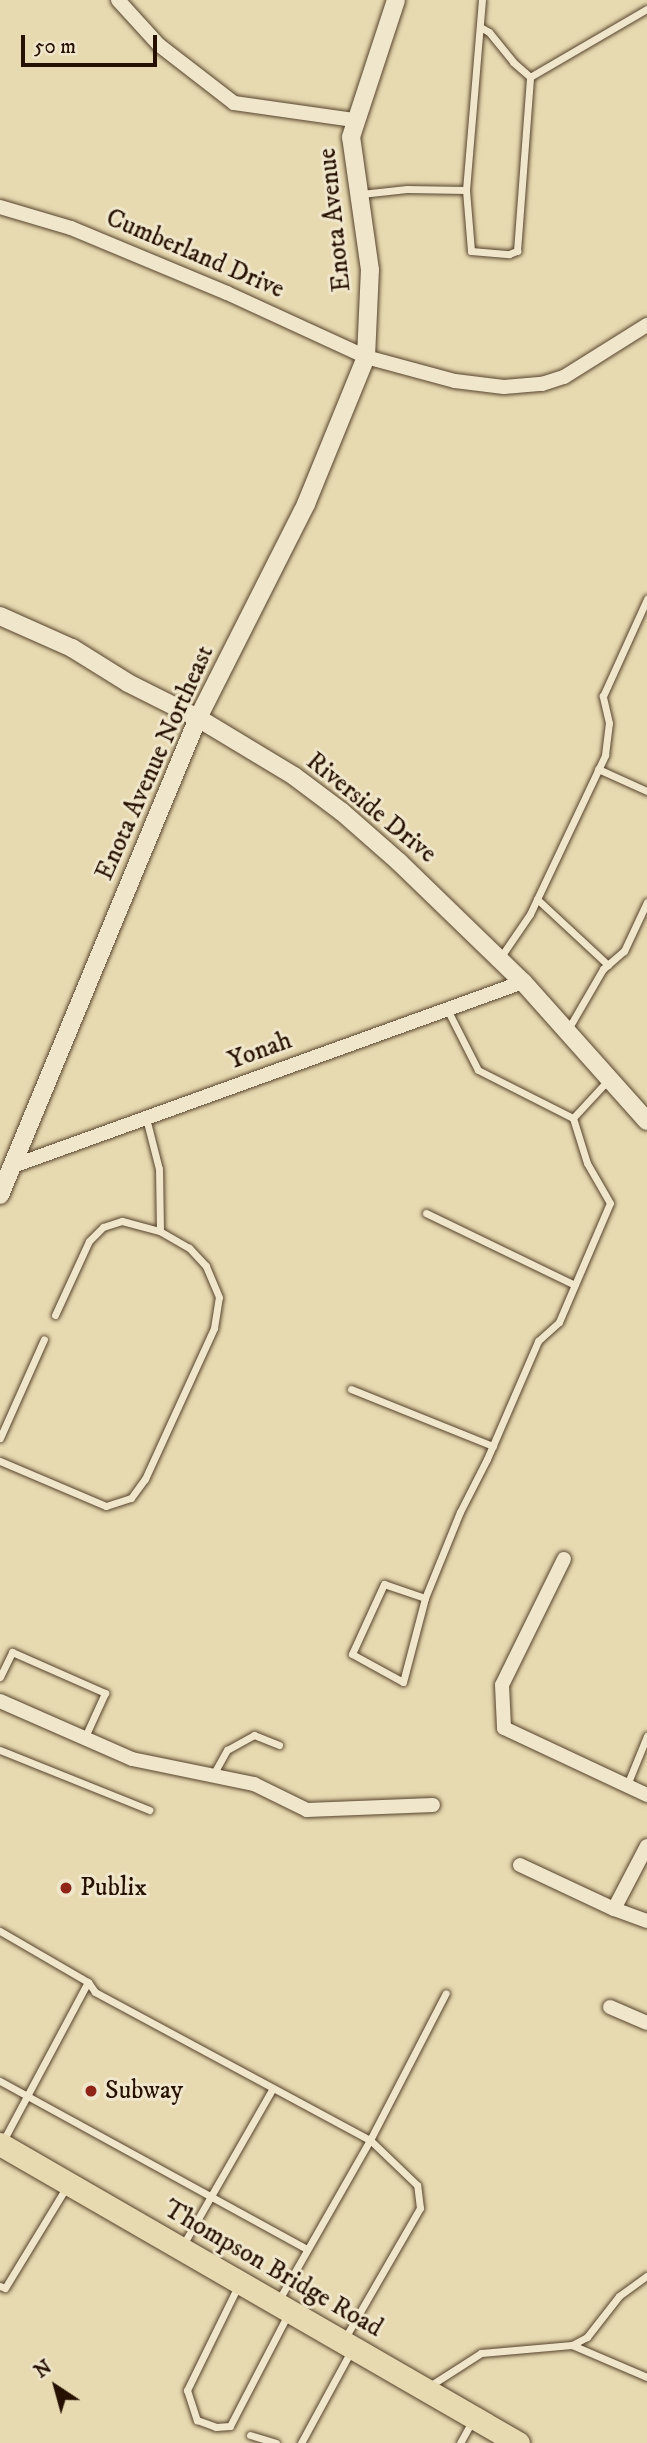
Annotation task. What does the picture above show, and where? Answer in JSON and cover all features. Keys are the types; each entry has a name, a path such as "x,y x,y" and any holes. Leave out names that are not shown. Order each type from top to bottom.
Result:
{"highway":[{"name":"Thompson Bridge Road","path":"1,2144 518,2443"}],"street":[{"path":"118,0 159,45 234,103 354,120"},
{"name":"Enota Avenue","path":"366,357 370,270 351,137 354,120 396,0"},
{"name":"Cumberland Drive","path":"0,207 71,228 228,293 366,357 455,381 504,387 542,384 564,377 647,325"},
{"name":"Enota Avenue Northeast","path":"0,1195 198,718 288,543 366,357"},
{"name":"Riverside Drive","path":"0,616 72,648 128,683 198,718 294,776 342,812 400,862 523,982 647,1121"},
{"name":"Yonah","path":"13,1166 523,982"},
{"path":"564,1559 502,1685 503,1728 647,1795"},
{"path":"0,1701 132,1759 254,1784 307,1810 433,1805"},
{"path":"614,1909 647,1846"},
{"path":"520,1865 614,1909 647,1921"},
{"path":"610,2007 647,2023"}],"lane":[{"path":"482,0 466,190 471,251 509,254 517,251 530,77"},
{"path":"530,77 647,9"},
{"path":"481,28 489,32 513,62 530,77"},
{"path":"360,194 407,189 466,190"},
{"path":"499,959 537,899 605,755 609,723 603,696 647,598"},
{"path":"598,769 647,791"},
{"path":"537,899 608,965"},
{"path":"567,1031 608,965 624,951 647,902"},
{"path":"425,1598 384,1584 352,1654 403,1682 425,1598 460,1512 493,1446 538,1341 559,1322 610,1203 587,1163 573,1118 478,1070 447,1009"},
{"path":"573,1118 610,1079"},
{"path":"146,1118 159,1169 160,1231"},
{"path":"425,1213 575,1284"},
{"path":"0,1461 106,1506 131,1498 145,1479 214,1328 219,1297 206,1266 189,1248 160,1231 122,1222 103,1227 89,1241 55,1315"},
{"path":"0,1438 44,1339"},
{"path":"351,1389 493,1446"},
{"path":"0,1677 12,1652 105,1693 84,1738"},
{"path":"212,1776 227,1750 254,1735 279,1745"},
{"path":"627,1785 647,1736"},
{"path":"0,1750 149,1810"},
{"path":"0,1931 88,1982 94,1992 370,2140 417,2185 421,2208 348,2345 301,2443"},
{"path":"1,2144 88,1982"},
{"path":"240,2283 187,2390 197,2420 216,2427 230,2426 307,2249 370,2140 446,1993"},
{"path":"0,2081 307,2249"},
{"path":"181,2248 273,2088"},
{"path":"0,2286 5,2288 69,2183"},
{"path":"425,2389 481,2353 572,2345 587,2337 619,2296 647,2276"},
{"path":"572,2345 647,2377"},
{"path":"460,2443 475,2418"},
{"path":"250,2435 276,2443"}],"place":[{"name":"Publix","path":"66,1888"},
{"name":"Subway","path":"91,2091"}]}
